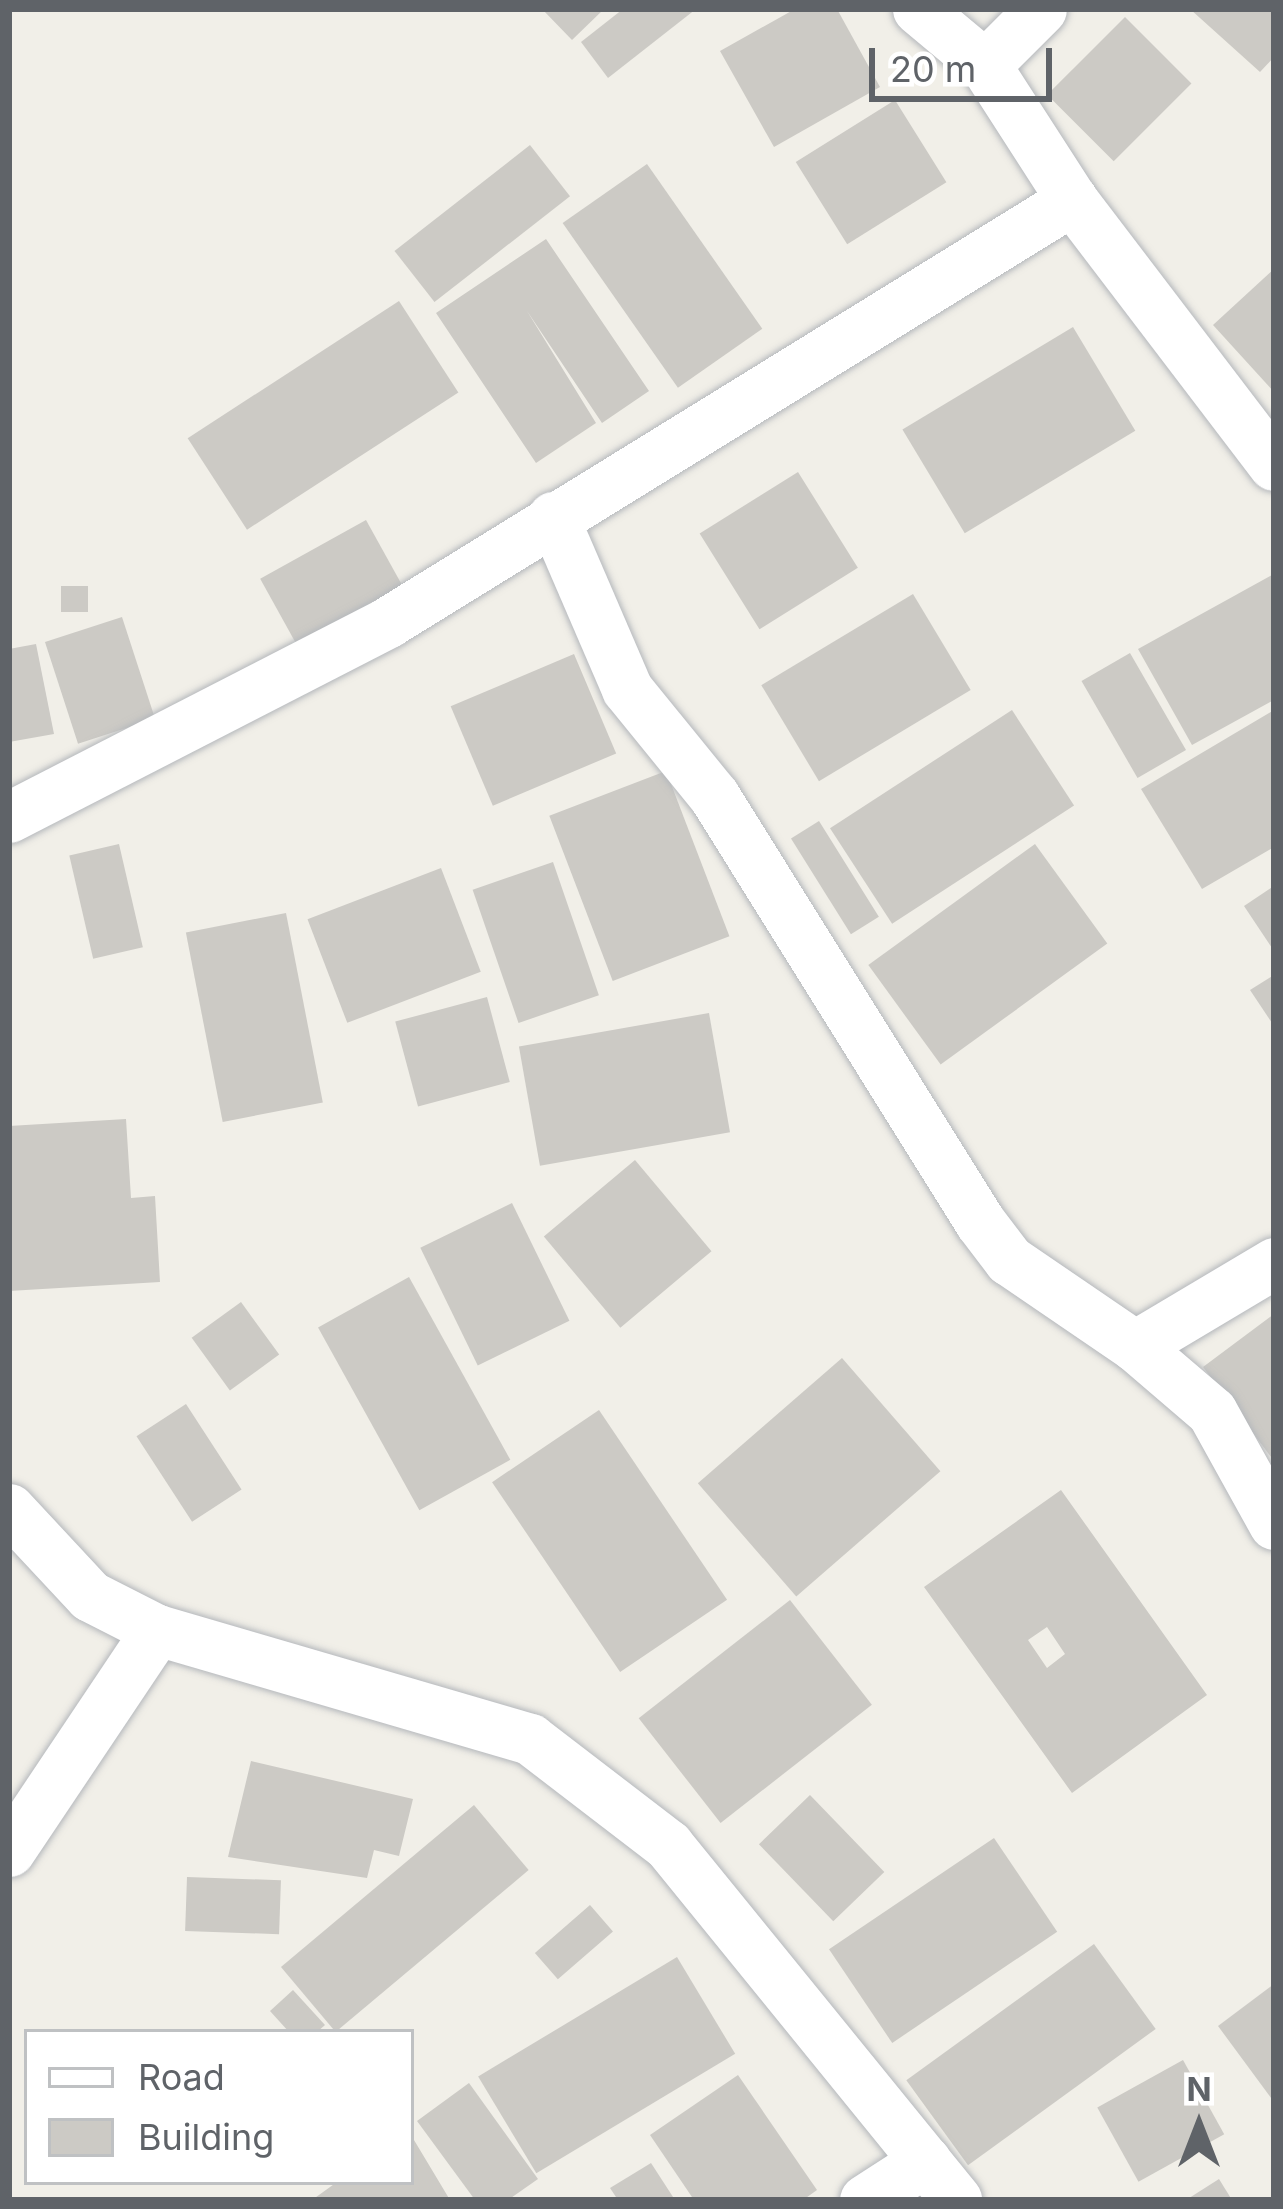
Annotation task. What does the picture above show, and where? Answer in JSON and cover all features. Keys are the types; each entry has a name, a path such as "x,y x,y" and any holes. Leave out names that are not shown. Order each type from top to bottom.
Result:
{"street":[{"path":"918,9 985,65 1072,200 1274,465"},
{"path":"985,65 1041,9"},
{"path":"9,817 388,622 1072,200"},
{"path":"553,517 628,689 714,796 980,1222 1010,1260 1136,1346 1212,1412 1274,1524"},
{"path":"1136,1346 1274,1263"},
{"path":"9,1508 90,1596 157,1630 530,1739 668,1845 941,2180 865,2200"},
{"path":"9,1851 157,1630"}],"building":[{"path":"542,9 604,9 572,40"},
{"path":"623,9 696,9 608,78 581,42"},
{"path":"795,9 837,9 880,87 774,147 720,51"},
{"path":"1190,9 1274,9 1274,57 1260,72"},
{"path":"1125,17 1191,83 1114,161 1047,95"},
{"path":"895,100 946,182 847,244 796,162"},
{"path":"530,145 570,196 434,302 394,251"},
{"path":"647,164 762,329 678,388 563,223"},
{"path":"546,239 649,391 602,423 527,311 596,423 536,463 436,313"},
{"path":"1274,269 1274,392 1213,325"},
{"path":"399,301 458,392 247,530 188,438"},
{"path":"1073,327 1135,431 965,533 902,429"},
{"path":"798,472 858,568 760,629 700,533"},
{"path":"366,520 403,586 297,645 260,579"},
{"path":"1274,574 1274,700 1192,745 1138,649"},
{"path":"61,586 88,586 88,612 61,612"},
{"path":"913,594 971,690 819,781 761,685"},
{"path":"122,617 155,719 78,744 45,642"},
{"path":"36,644 54,734 9,742 9,649"},
{"path":"1130,653 1186,750 1138,778 1082,681"},
{"path":"574,654 616,753 493,806 451,706"},
{"path":"1012,710 1074,806 892,924 830,828"},
{"path":"1274,710 1274,847 1202,889 1141,789"},
{"path":"666,771 729,936 613,981 549,816"},
{"path":"819,821 879,917 851,934 791,838"},
{"path":"119,844 143,947 93,959 69,855"},
{"path":"1035,844 1107,944 941,1065 868,965"},
{"path":"553,862 599,995 519,1023 473,890"},
{"path":"441,868 481,972 347,1023 307,919"},
{"path":"1274,886 1274,951 1244,906"},
{"path":"286,913 323,1102 223,1122 186,932"},
{"path":"1274,975 1274,1026 1250,990"},
{"path":"487,997 510,1082 418,1107 395,1022"},
{"path":"709,1013 730,1132 540,1166 519,1047"},
{"path":"126,1119 131,1198 155,1196 160,1282 9,1291 9,1126"},
{"path":"635,1160 711,1251 620,1328 544,1236"},
{"path":"512,1203 569,1321 478,1365 420,1248"},
{"path":"409,1277 510,1460 419,1510 318,1327"},
{"path":"241,1302 279,1355 230,1390 192,1338"},
{"path":"1274,1314 1274,1461 1203,1367"},
{"path":"842,1358 940,1471 796,1597 698,1483"},
{"path":"186,1404 242,1490 192,1522 137,1436"},
{"path":"599,1410 727,1600 620,1672 492,1482"},
{"path":"1061,1490 1207,1695 1072,1793 924,1587","holes":["1047,1627 1065,1654 1047,1668 1028,1640"]},
{"path":"790,1600 872,1705 721,1823 639,1718"},
{"path":"251,1761 413,1799 399,1856 374,1850 367,1878 228,1857"},
{"path":"810,1795 884,1872 833,1921 759,1844"},
{"path":"474,1805 529,1870 339,2029 333,2029 281,1967"},
{"path":"994,1838 1057,1932 892,2043 829,1949"},
{"path":"187,1877 281,1880 279,1934 185,1931"},
{"path":"590,1905 613,1931 558,1979 535,1953"},
{"path":"1094,1944 1156,2029 968,2165 906,2080"},
{"path":"677,1957 735,2054 536,2173 478,2076"},
{"path":"1274,1984 1274,2102 1218,2026"},
{"path":"293,1990 325,2025 286,2029 270,2011"},
{"path":"1183,2060 1224,2134 1138,2182 1097,2108"},
{"path":"738,2075 817,2190 803,2200 694,2200 650,2135"},
{"path":"469,2083 538,2179 508,2200 475,2200 417,2121"},
{"path":"414,2140 450,2200 312,2200 333,2185 414,2185"},
{"path":"651,2163 675,2200 618,2200 610,2188"},
{"path":"1219,2179 1232,2200 1186,2200"}]}
